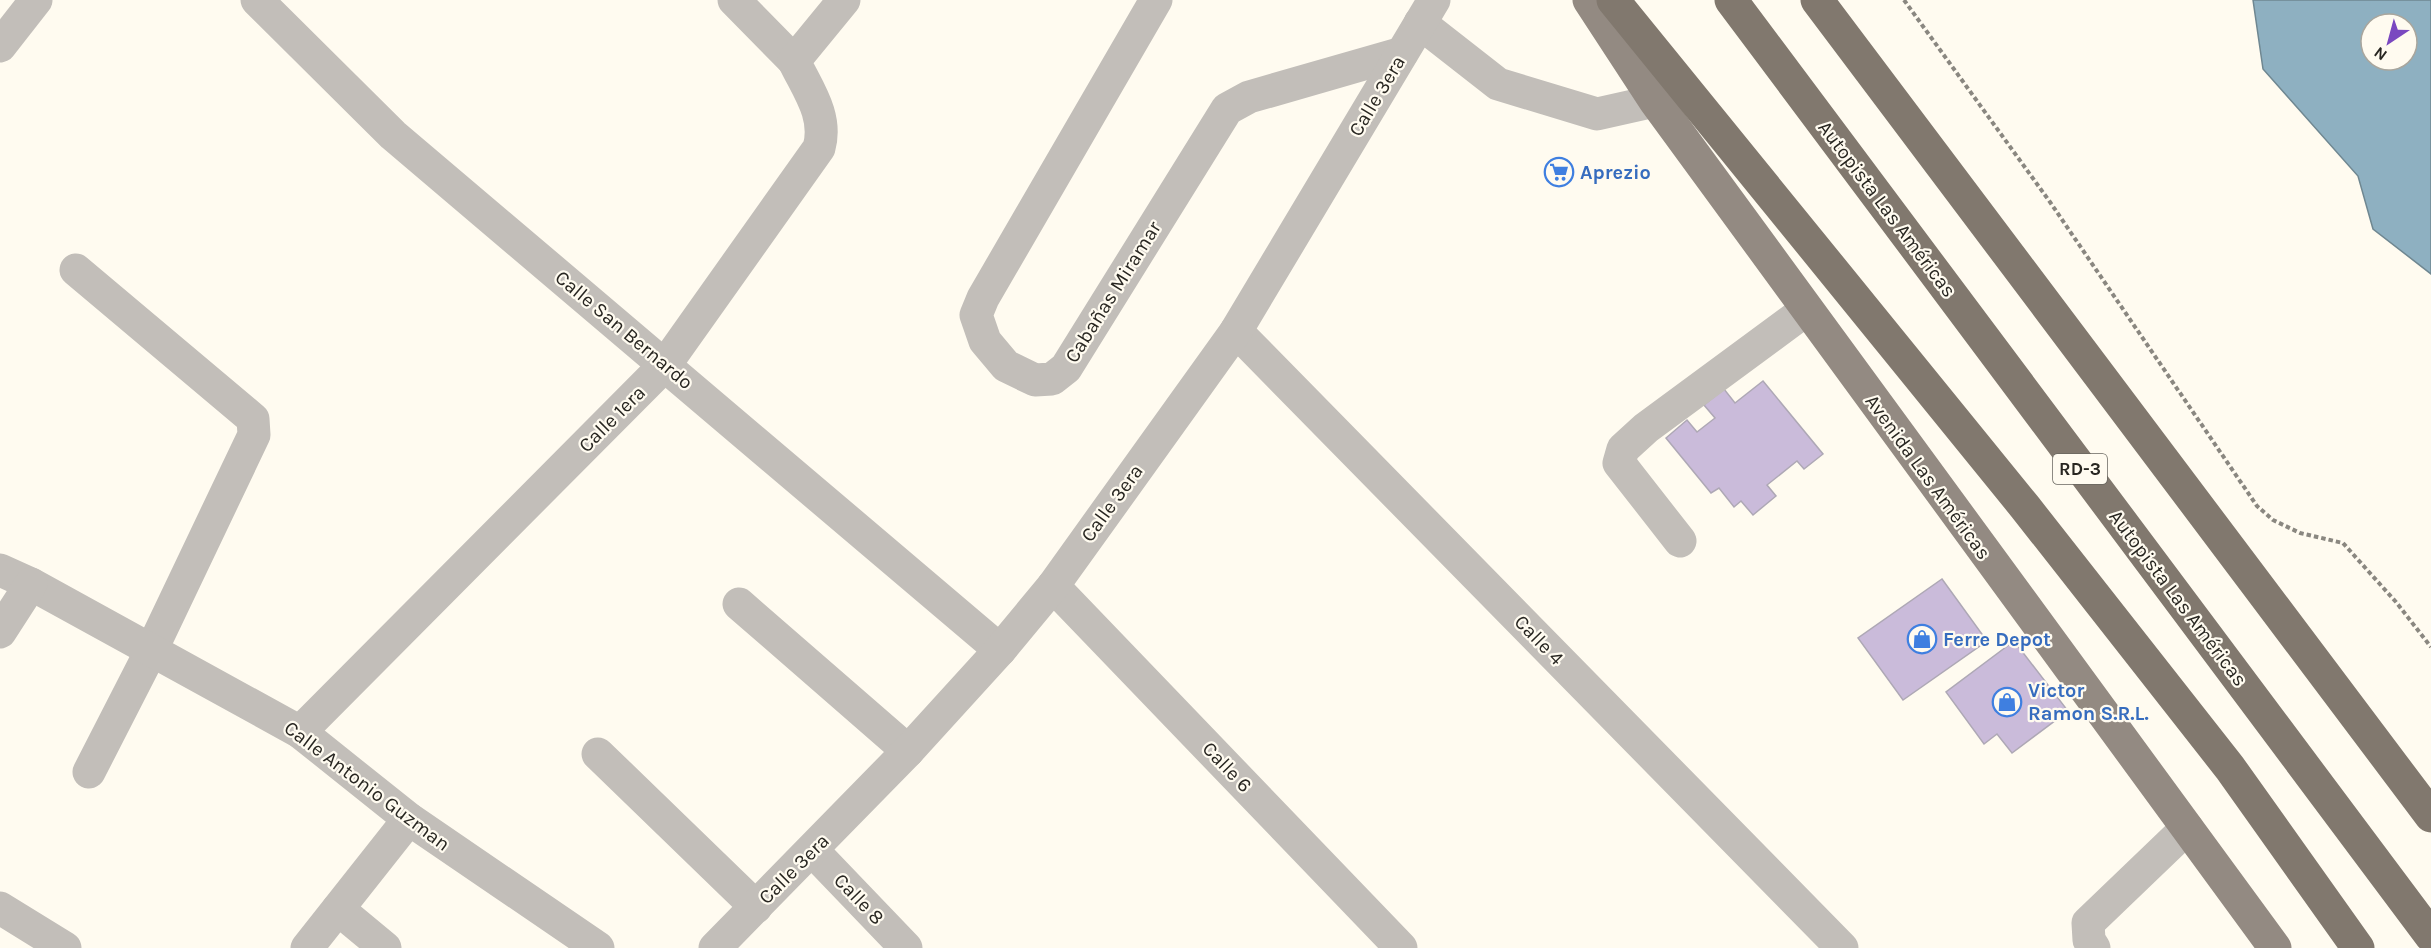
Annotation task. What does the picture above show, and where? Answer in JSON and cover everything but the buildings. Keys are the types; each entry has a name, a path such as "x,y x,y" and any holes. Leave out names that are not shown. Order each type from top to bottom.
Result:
{"highway":[{"path":"1613,0 2032,516 2230,768 2358,948"},
{"name":"Autopista Las Américas","path":"1731,0 2431,936"},
{"path":"1817,0 2431,816"}],"main road":[{"name":"Avenida Las Américas","path":"1588,0 1655,101 1806,310 2275,948"}],"street":[{"path":"0,46 36,0"},
{"name":"Calle San Bernardo","path":"257,0 393,135 1000,650"},
{"path":"734,0 794,61 844,0"},
{"name":"Cabañas Miramar","path":"1156,0 983,298 976,315 985,341 1006,366 1035,380 1052,379 1066,368 1227,109 1249,97 1402,53"},
{"path":"1427,11 1498,84 1597,114 1655,101"},
{"name":"Calle 3era","path":"715,948 813,851 908,751 1000,650 1053,586 1236,331 1427,11"},
{"name":"Calle 1era","path":"300,732 665,365 819,148 823,134 822,118 794,61"},
{"path":"76,270 253,418 255,426 254,435 152,649 88,772"},
{"path":"1680,541 1619,463 1623,449 1646,428 1806,310"},
{"name":"Calle 4","path":"1236,331 1842,948"},
{"name":"Calle Antonio Guzman","path":"0,570 31,584 152,649 300,732 409,819 598,948"},
{"path":"0,632 31,584"},
{"name":"Calle 6","path":"1053,586 1401,948"},
{"path":"739,604 908,751"},
{"path":"598,754 756,907"},
{"path":"307,948 409,819"},
{"path":"2094,948 2089,940 2088,923 2187,828"},
{"name":"Calle 8","path":"813,851 906,948"},
{"path":"0,908 65,948"},
{"path":"338,909 385,948"}],"path":[{"path":"1904,0 2050,202 2258,506 2273,520 2300,534 2343,543 2396,602 2431,647"}],"water":[{"path":"2253,0 2431,0 2431,274 2373,229 2358,176 2263,69"}],"place":[{"name":"Aprezio","path":"1559,172"},
{"name":"Ferre Depot","path":"1922,639"},
{"name":"Victor Ramon S.R.L.","path":"2007,702"}]}
